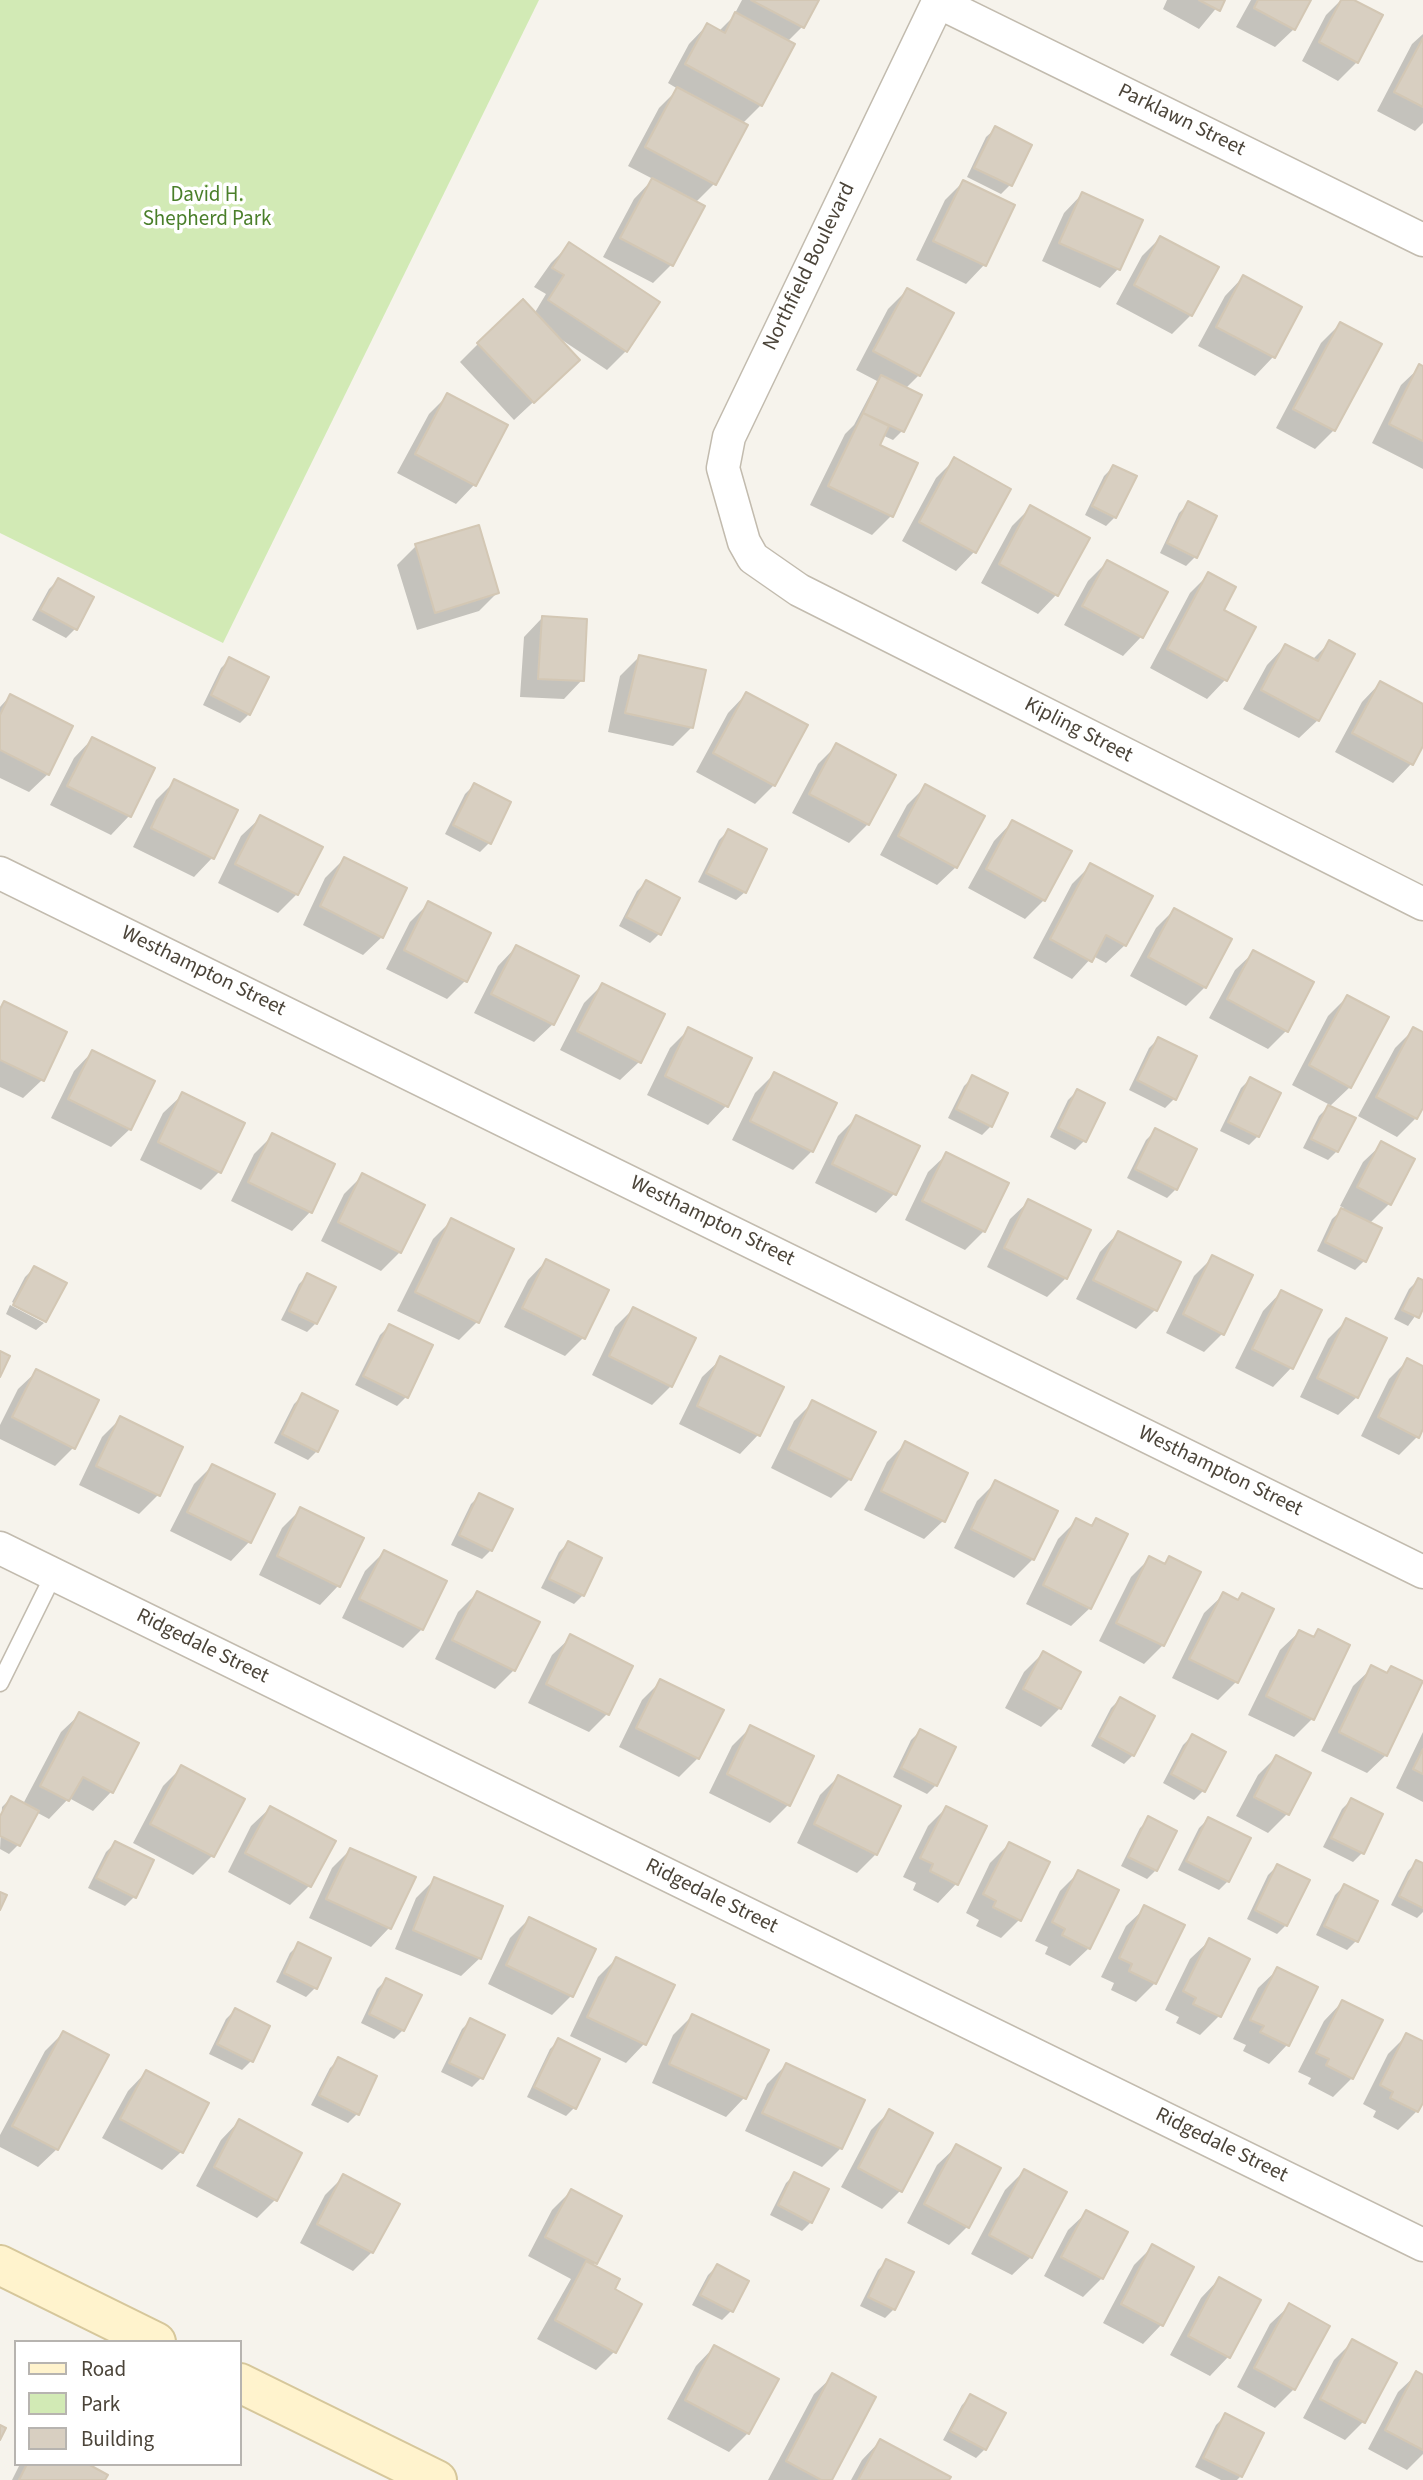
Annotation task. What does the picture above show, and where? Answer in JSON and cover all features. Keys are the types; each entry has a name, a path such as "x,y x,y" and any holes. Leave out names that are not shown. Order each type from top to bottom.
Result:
{"main road":[{"path":"0,2265 152,2340"},
{"path":"242,2384 437,2480"}],"street":[{"name":"Parklawn Street","path":"939,1 1423,240"},
{"name":"Northfield Boulevard","path":"744,542 723,468 729,437 939,1"},
{"name":"Kipling Street","path":"744,542 753,558 799,590 1423,904"},
{"name":"Westhampton Street","path":"0,873 1423,1572"},
{"name":"Ridgedale Street","path":"0,1548 1423,2245"}],"lane":[{"path":"0,1683 54,1574"}],"green space":[{"name":"David H. Shepherd Park","path":"0,0 539,0 223,643 0,533"}],"building":[{"path":"751,0 819,0 804,28"},
{"path":"1199,0 1225,0 1220,11"},
{"path":"1258,0 1311,0 1295,30 1254,8"},
{"path":"1341,0 1354,0 1383,15 1358,63 1319,42"},
{"path":"735,12 795,44 762,106 685,64 707,23 725,33"},
{"path":"1423,38 1423,107 1394,92"},
{"path":"677,87 748,125 716,185 645,147"},
{"path":"995,126 1032,145 1012,186 974,168"},
{"path":"652,178 705,206 673,266 620,238"},
{"path":"963,180 1015,205 986,266 933,241"},
{"path":"1082,192 1143,220 1120,270 1059,243"},
{"path":"1160,236 1219,267 1192,316 1134,285"},
{"path":"569,242 660,302 627,352 548,300 564,275 552,268"},
{"path":"1243,275 1302,307 1275,358 1216,327"},
{"path":"907,288 954,313 920,376 873,351"},
{"path":"523,299 580,360 534,403 477,343"},
{"path":"1340,322 1382,344 1335,431 1293,409"},
{"path":"1419,364 1423,366 1423,441 1389,424"},
{"path":"881,375 922,395 904,432 863,413"},
{"path":"447,393 508,425 476,486 415,454"},
{"path":"863,413 889,426 880,445 918,463 893,517 828,486"},
{"path":"954,457 1011,489 976,553 919,522"},
{"path":"1113,465 1137,476 1116,518 1092,506"},
{"path":"1188,501 1217,516 1197,558 1167,543"},
{"path":"1030,505 1090,538 1058,596 999,564"},
{"path":"479,525 499,593 435,613 415,544"},
{"path":"1107,560 1168,592 1143,638 1082,606"},
{"path":"1208,572 1236,587 1224,610 1256,627 1227,681 1167,649"},
{"path":"58,578 94,597 77,630 40,610"},
{"path":"542,616 587,619 584,681 538,679"},
{"path":"1329,640 1355,654 1319,721 1261,690 1285,644 1318,661"},
{"path":"639,655 706,670 693,728 625,713"},
{"path":"229,657 269,677 250,715 211,695"},
{"path":"1380,681 1423,704 1423,746 1413,765 1352,733"},
{"path":"746,692 808,725 775,786 713,753"},
{"path":"10,694 73,726 49,775 0,750 0,715"},
{"path":"92,737 155,768 131,817 67,786"},
{"path":"836,743 896,775 869,825 809,794"},
{"path":"174,779 238,810 214,859 151,828"},
{"path":"474,783 511,802 491,844 453,825"},
{"path":"925,784 985,816 957,868 898,836"},
{"path":"260,815 323,847 298,895 235,864"},
{"path":"1012,820 1072,851 1045,901 986,869"},
{"path":"728,829 767,849 746,893 706,873"},
{"path":"344,857 407,888 383,938 320,906"},
{"path":"1090,863 1153,896 1126,946 1106,935 1092,962 1050,939"},
{"path":"646,880 680,898 661,935 626,917"},
{"path":"428,901 491,933 467,982 404,950"},
{"path":"1174,908 1232,939 1206,988 1148,957"},
{"path":"516,945 579,976 554,1025 491,994"},
{"path":"1253,950 1314,982 1288,1032 1227,999"},
{"path":"602,983 665,1014 641,1063 577,1031"},
{"path":"1347,995 1389,1017 1351,1088 1309,1065"},
{"path":"4,1001 67,1032 44,1081 0,1060 0,1009"},
{"path":"688,1027 752,1058 728,1107 665,1076"},
{"path":"1413,1027 1423,1032 1423,1108 1417,1119 1376,1097"},
{"path":"1158,1037 1197,1056 1176,1100 1137,1080"},
{"path":"92,1050 155,1081 131,1130 68,1099"},
{"path":"774,1072 837,1103 813,1152 750,1121"},
{"path":"972,1075 1008,1093 992,1127 956,1109"},
{"path":"1250,1077 1281,1093 1259,1137 1228,1122"},
{"path":"1077,1089 1105,1103 1086,1142 1058,1128"},
{"path":"182,1092 245,1123 221,1173 158,1142"},
{"path":"1328,1105 1356,1118 1338,1152 1311,1139"},
{"path":"856,1115 920,1146 896,1195 832,1164"},
{"path":"1155,1128 1197,1149 1177,1190 1135,1169"},
{"path":"272,1133 335,1164 312,1213 248,1182"},
{"path":"1381,1141 1415,1159 1391,1205 1357,1187"},
{"path":"946,1152 1009,1183 985,1232 922,1201"},
{"path":"362,1173 425,1205 401,1253 338,1222"},
{"path":"1028,1199 1091,1230 1067,1279 1004,1248"},
{"path":"1341,1208 1382,1228 1366,1262 1325,1242"},
{"path":"451,1218 514,1249 479,1323 415,1292"},
{"path":"1118,1231 1181,1262 1157,1311 1093,1280"},
{"path":"1212,1255 1253,1275 1224,1335 1183,1314"},
{"path":"546,1259 609,1290 585,1339 522,1308"},
{"path":"34,1266 67,1283 46,1322 13,1305"},
{"path":"307,1273 336,1287 317,1324 289,1311"},
{"path":"1418,1278 1423,1280 1423,1309 1419,1318 1402,1310"},
{"path":"1281,1290 1322,1310 1293,1369 1252,1349"},
{"path":"633,1307 696,1338 672,1387 609,1356"},
{"path":"1346,1318 1387,1338 1358,1398 1317,1378"},
{"path":"389,1324 433,1345 408,1398 363,1376"},
{"path":"0,1351 10,1356 0,1377"},
{"path":"720,1356 784,1387 760,1436 697,1406"},
{"path":"1407,1358 1423,1366 1423,1429 1419,1438 1378,1417"},
{"path":"36,1369 99,1400 75,1449 12,1417"},
{"path":"302,1393 338,1411 318,1452 282,1434"},
{"path":"812,1400 876,1432 851,1480 788,1449"},
{"path":"120,1416 183,1447 160,1496 96,1466"},
{"path":"905,1441 968,1473 945,1522 881,1491"},
{"path":"212,1464 275,1494 251,1543 187,1512"},
{"path":"995,1480 1058,1511 1034,1560 971,1529"},
{"path":"479,1493 513,1509 492,1551 459,1535"},
{"path":"300,1507 364,1538 340,1587 277,1556"},
{"path":"1076,1518 1092,1526 1096,1518 1128,1534 1091,1609 1043,1585"},
{"path":"568,1541 602,1558 584,1596 549,1579"},
{"path":"384,1550 447,1581 423,1630 359,1599"},
{"path":"1149,1556 1165,1564 1169,1556 1201,1572 1164,1646 1116,1623"},
{"path":"477,1591 540,1622 515,1671 452,1640"},
{"path":"1223,1592 1238,1600 1242,1593 1274,1609 1238,1683 1189,1659"},
{"path":"1318,1629 1350,1645 1314,1720 1266,1696 1299,1630 1314,1637"},
{"path":"570,1634 633,1666 609,1715 546,1684"},
{"path":"1043,1651 1081,1672 1061,1709 1023,1689"},
{"path":"1371,1665 1387,1673 1391,1666 1423,1681 1387,1756 1339,1732"},
{"path":"660,1679 724,1710 699,1759 636,1728"},
{"path":"1120,1697 1155,1716 1134,1756 1099,1737"},
{"path":"79,1712 139,1743 113,1793 83,1777 69,1801 40,1786"},
{"path":"750,1725 814,1756 790,1806 727,1774"},
{"path":"920,1729 956,1747 937,1786 901,1768"},
{"path":"1192,1734 1226,1752 1205,1792 1171,1774"},
{"path":"1423,1749 1423,1774 1413,1769"},
{"path":"1276,1755 1311,1773 1289,1815 1254,1797"},
{"path":"181,1765 245,1799 214,1857 150,1824"},
{"path":"838,1775 901,1806 877,1855 814,1824"},
{"path":"11,1796 39,1811 20,1846 0,1836 0,1816"},
{"path":"1351,1798 1383,1814 1364,1854 1331,1838"},
{"path":"270,1806 336,1841 311,1887 245,1853"},
{"path":"946,1806 987,1826 958,1885 930,1871 933,1864 920,1858"},
{"path":"1148,1816 1177,1831 1157,1871 1128,1857"},
{"path":"1208,1817 1251,1838 1229,1882 1186,1861"},
{"path":"115,1841 154,1860 136,1898 96,1878"},
{"path":"1009,1842 1050,1862 1021,1921 993,1907 996,1901 983,1894"},
{"path":"350,1848 416,1877 391,1929 326,1899"},
{"path":"1416,1860 1423,1863 1423,1908 1399,1896"},
{"path":"1277,1864 1310,1880 1287,1926 1255,1910"},
{"path":"1078,1870 1119,1890 1090,1949 1062,1935 1065,1929 1052,1922"},
{"path":"434,1877 503,1906 481,1959 413,1930"},
{"path":"1344,1884 1378,1901 1358,1942 1324,1926"},
{"path":"0,1892 7,1895 0,1910"},
{"path":"1144,1905 1185,1925 1156,1984 1129,1971 1132,1964 1119,1958"},
{"path":"529,1917 596,1949 573,1997 506,1965"},
{"path":"1209,1938 1250,1959 1221,2017 1193,2004 1196,1998 1183,1991"},
{"path":"298,1942 331,1958 317,1989 284,1973"},
{"path":"616,1957 675,1985 646,2045 587,2017"},
{"path":"1277,1967 1318,1987 1289,2046 1260,2032 1264,2026 1250,2020"},
{"path":"386,1978 422,1995 404,2031 369,2014"},
{"path":"1342,2000 1383,2020 1353,2079 1326,2065 1329,2059 1316,2053"},
{"path":"235,2008 270,2026 253,2062 217,2044"},
{"path":"692,2014 769,2050 746,2099 669,2064"},
{"path":"470,2018 505,2035 483,2079 449,2063"},
{"path":"63,2031 109,2055 58,2150 12,2126"},
{"path":"1406,2033 1423,2041 1423,2103 1418,2112 1390,2098 1393,2092 1380,2085"},
{"path":"558,2038 600,2059 576,2109 534,2087"},
{"path":"338,2057 377,2076 359,2115 319,2095"},
{"path":"786,2063 865,2100 842,2149 762,2113"},
{"path":"146,2070 209,2103 183,2153 120,2119"},
{"path":"889,2109 933,2133 902,2192 858,2168"},
{"path":"239,2119 302,2153 277,2201 214,2167"},
{"path":"956,2144 1001,2168 969,2228 924,2204"},
{"path":"1024,2169 1067,2192 1032,2258 989,2235"},
{"path":"794,2172 829,2189 812,2223 778,2205"},
{"path":"343,2174 400,2204 373,2253 317,2224"},
{"path":"571,2189 622,2216 597,2264 545,2237"},
{"path":"1086,2210 1128,2232 1103,2279 1061,2257"},
{"path":"1152,2244 1194,2267 1163,2326 1121,2304"},
{"path":"886,2259 914,2272 895,2310 868,2297"},
{"path":"586,2261 620,2279 615,2289 642,2304 616,2353 555,2320"},
{"path":"717,2264 749,2281 733,2312 700,2295"},
{"path":"1219,2277 1261,2300 1230,2358 1188,2336"},
{"path":"1289,2303 1330,2326 1295,2390 1254,2368"},
{"path":"1352,2339 1397,2363 1365,2423 1320,2399"},
{"path":"714,2345 779,2379 749,2434 685,2400"},
{"path":"1416,2371 1423,2375 1423,2450 1385,2430"},
{"path":"832,2373 876,2397 832,2480 821,2480 786,2461"},
{"path":"970,2394 1006,2413 986,2450 950,2431"},
{"path":"1225,2413 1264,2433 1242,2477 1203,2458"},
{"path":"0,2425 6,2428 0,2440"},
{"path":"880,2439 951,2477 949,2480 858,2480"},
{"path":"26,2466 92,2466 108,2475 105,2480 19,2480"}]}
